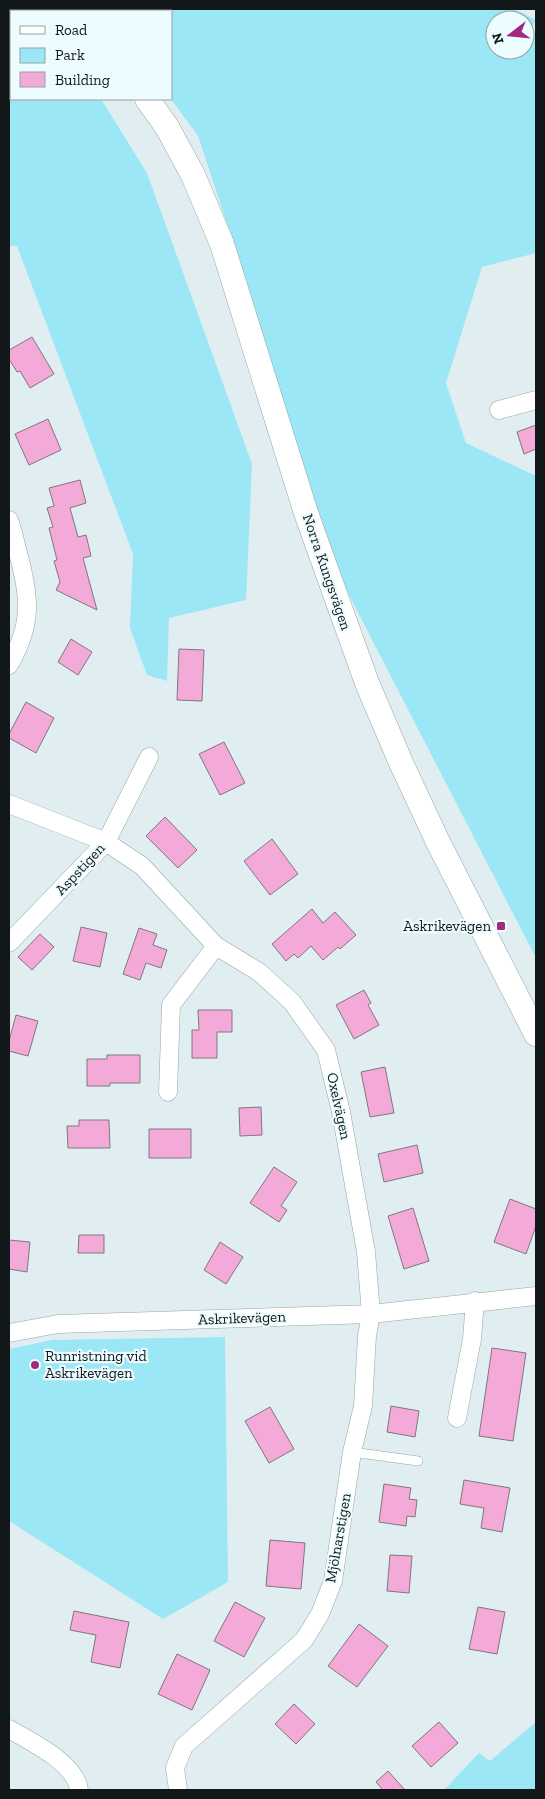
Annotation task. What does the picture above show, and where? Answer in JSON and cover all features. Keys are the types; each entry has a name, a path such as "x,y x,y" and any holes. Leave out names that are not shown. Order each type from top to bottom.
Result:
{"main road":[{"name":"Norra Kungsvägen","path":"148,100 193,175 222,244 306,513 367,684 430,824 536,1034"}],"street":[{"path":"500,410 536,400"},
{"path":"9,520 27,586 27,617 24,635 9,664"},
{"name":"Aspstigen","path":"9,943 106,842 149,757"},
{"name":"Oxelvägen","path":"9,804 106,842 142,866 216,946 259,972 292,1002 326,1050 341,1112 359,1208 366,1252 370,1314"},
{"path":"168,1092 171,1005 216,946"},
{"name":"Askrikevägen","path":"9,1332 58,1324 370,1314 475,1301 536,1296"},
{"path":"457,1418 472,1339 475,1301"},
{"name":"Mjölnarstigen","path":"178,1790 175,1768 184,1746 304,1640 320,1614 333,1581 352,1452 363,1406 370,1314"},
{"path":"9,1729 64,1764 78,1783 79,1790"}],"lane":[{"path":"352,1452 418,1461"}],"green space":[{"path":"9,9 28,9 30,10 10,10 10,100 102,100 147,173 252,464 246,600 169,618 167,681 147,675 130,628 133,554 17,246 9,246"},
{"path":"94,9 516,10 485,10 485,60 535,60 536,33 536,253 482,267 446,383 466,443 536,476 536,958 333,564 241,266 198,136 172,100 172,10"},
{"path":"225,1337 228,1582 163,1619 9,1521 9,1349 52,1340"},
{"path":"536,1722 536,1790 444,1790 479,1753 490,1761"}],"building":[{"path":"32,337 54,374 30,388 20,371 17,372 9,359 9,350"},
{"path":"48,419 61,450 29,465 15,434"},
{"path":"536,425 536,449 524,454 517,432"},
{"path":"80,480 86,503 70,508 78,537 86,535 91,556 83,558 97,610 56,590 60,582 54,561 57,560 49,528 53,527 47,508 54,506 49,488"},
{"path":"71,639 92,652 78,675 58,662"},
{"path":"179,649 204,650 202,701 177,700"},
{"path":"26,702 54,718 36,753 9,738 9,734"},
{"path":"224,742 245,783 220,795 199,754"},
{"path":"165,817 197,850 178,868 146,836"},
{"path":"272,839 298,874 270,895 244,861"},
{"path":"312,909 323,923 335,912 356,935 323,960 311,946 298,958 294,954 286,961 272,944"},
{"path":"81,927 107,933 100,967 73,961"},
{"path":"139,928 157,934 153,945 167,950 161,968 146,963 140,980 123,974"},
{"path":"40,934 54,947 32,970 18,957"},
{"path":"364,990 371,1003 368,1005 379,1025 354,1039 336,1005"},
{"path":"198,1010 232,1010 232,1032 217,1032 217,1058 192,1058 192,1030 199,1030"},
{"path":"16,1015 38,1021 28,1056 9,1051 9,1041"},
{"path":"107,1055 140,1055 140,1083 110,1083 110,1086 87,1086 87,1059 107,1059"},
{"path":"385,1067 394,1113 370,1117 361,1072"},
{"path":"261,1107 262,1135 240,1136 239,1108"},
{"path":"79,1120 109,1120 110,1148 68,1148 67,1126 79,1126"},
{"path":"149,1129 191,1129 191,1158 149,1158"},
{"path":"417,1145 423,1173 384,1182 378,1154"},
{"path":"274,1167 297,1182 281,1206 287,1210 279,1222 250,1203"},
{"path":"510,1199 536,1209 536,1226 526,1254 494,1242"},
{"path":"413,1208 429,1261 404,1269 388,1216"},
{"path":"79,1235 104,1235 104,1253 78,1253"},
{"path":"9,1240 30,1242 27,1272 9,1269"},
{"path":"220,1242 243,1257 226,1284 204,1270"},
{"path":"492,1348 526,1353 513,1441 479,1436"},
{"path":"391,1406 419,1411 415,1437 387,1432"},
{"path":"270,1407 294,1449 269,1463 245,1421"},
{"path":"464,1480 510,1488 502,1532 481,1528 484,1508 460,1504"},
{"path":"384,1484 411,1488 409,1499 417,1500 415,1517 407,1516 406,1526 379,1522"},
{"path":"270,1540 305,1543 301,1589 266,1586"},
{"path":"390,1555 412,1556 409,1593 387,1591"},
{"path":"235,1602 265,1618 244,1657 214,1641"},
{"path":"478,1607 505,1612 497,1654 469,1649"},
{"path":"74,1611 129,1622 120,1668 91,1662 96,1635 70,1630"},
{"path":"359,1624 388,1646 357,1687 328,1666"},
{"path":"177,1654 210,1670 192,1710 158,1694"},
{"path":"294,1704 315,1724 296,1744 275,1724"},
{"path":"439,1722 458,1743 431,1767 412,1746"},
{"path":"388,1771 405,1790 383,1790 376,1782"}],"place":[{"name":"Askrikevägen","path":"501,926"},
{"name":"Runristning vid Askrikevägen","path":"35,1365"}]}
